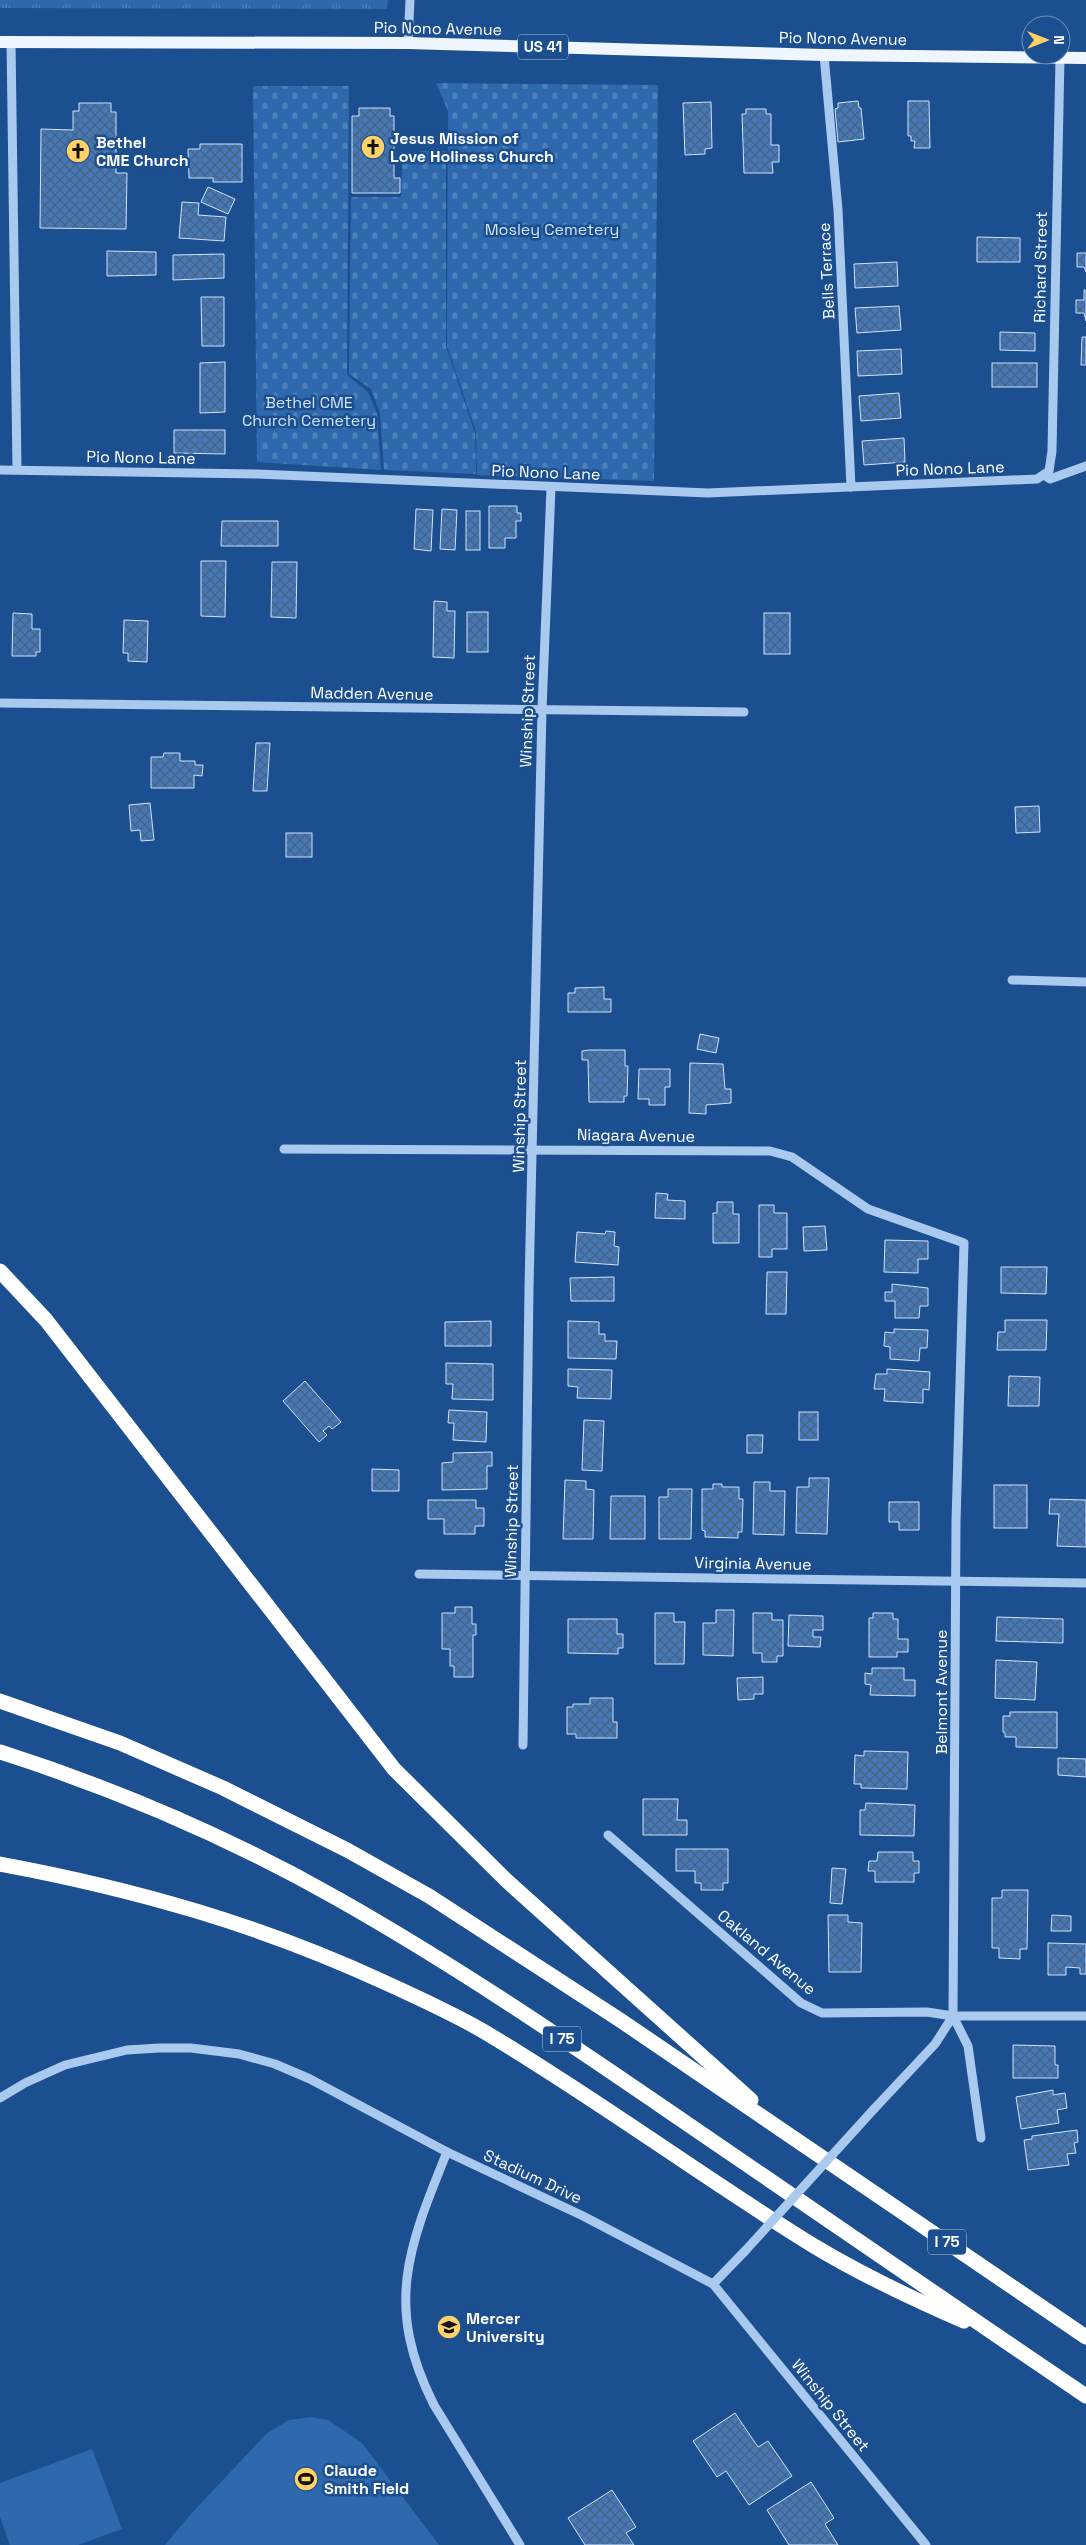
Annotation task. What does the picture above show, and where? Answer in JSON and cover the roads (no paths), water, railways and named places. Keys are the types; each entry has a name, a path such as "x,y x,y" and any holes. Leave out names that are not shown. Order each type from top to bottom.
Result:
{"highway":[{"path":"0,1271 46,1320 394,1769 506,1880 684,2042 807,2148"},
{"name":"I 75","path":"0,1701 120,1743 223,1788 347,1850 430,1896 620,2020 1086,2337"},
{"name":"I 75","path":"0,1752 157,1811 230,1844 336,1898 445,1962 595,2061 1086,2396"},
{"path":"0,1864 78,1878 219,1917 348,1965 422,2000 482,2030 540,2066 816,2247 905,2295 996,2336"}],"main road":[{"name":"Pio Nono Avenue","path":"5,42 408,43 824,55 1021,58"},
{"name":"Pio Nono Avenue","path":"1071,58 1086,58"}],"street":[{"path":"408,43 410,0"},
{"path":"5,42 17,469"},
{"name":"Bells Terrace","path":"824,55 838,210 851,487"},
{"name":"Richard Street","path":"1044,475 1048,471 1052,451 1060,65"},
{"name":"Pio Nono Lane","path":"0,470 257,474 550,488 708,493 1038,479 1044,475 1050,479 1086,466"},
{"name":"Winship Street","path":"523,1745 542,710 550,488"},
{"name":"Madden Avenue","path":"0,703 744,712"},
{"path":"1012,980 1086,982"},
{"name":"Niagara Avenue","path":"284,1149 770,1151 792,1157 868,1209 964,1243"},
{"name":"Belmont Avenue","path":"964,1243 956,1581 953,2016 968,2046 981,2138"},
{"name":"Virginia Avenue","path":"419,1574 1086,1584"},
{"name":"Oakland Avenue","path":"608,1835 793,1996 812,2010 822,2013 927,2012 953,2016 1086,2016"},
{"path":"713,2284 935,2044 953,2016"},
{"name":"Stadium Drive","path":"0,2098 65,2065 99,2056 159,2048 216,2050 275,2064 310,2079 447,2152 583,2216 713,2284"},
{"path":"447,2152 417,2224 410,2250 406,2280 406,2314 411,2346 423,2383 434,2405 520,2545"},
{"name":"Winship Street","path":"713,2284 926,2545"}],"place":[{"name":"Jesus Mission of Love Holiness Church","path":"373,147"},
{"name":"Bethel CME Church","path":"78,151"},
{"name":"Mercer University","path":"449,2327"},
{"name":"Claude Smith Field","path":"306,2479"}],"park label":[{"name":"Mosley Cemetery","path":"552,229"},
{"name":"Bethel CME Church Cemetery","path":"309,411"}]}
